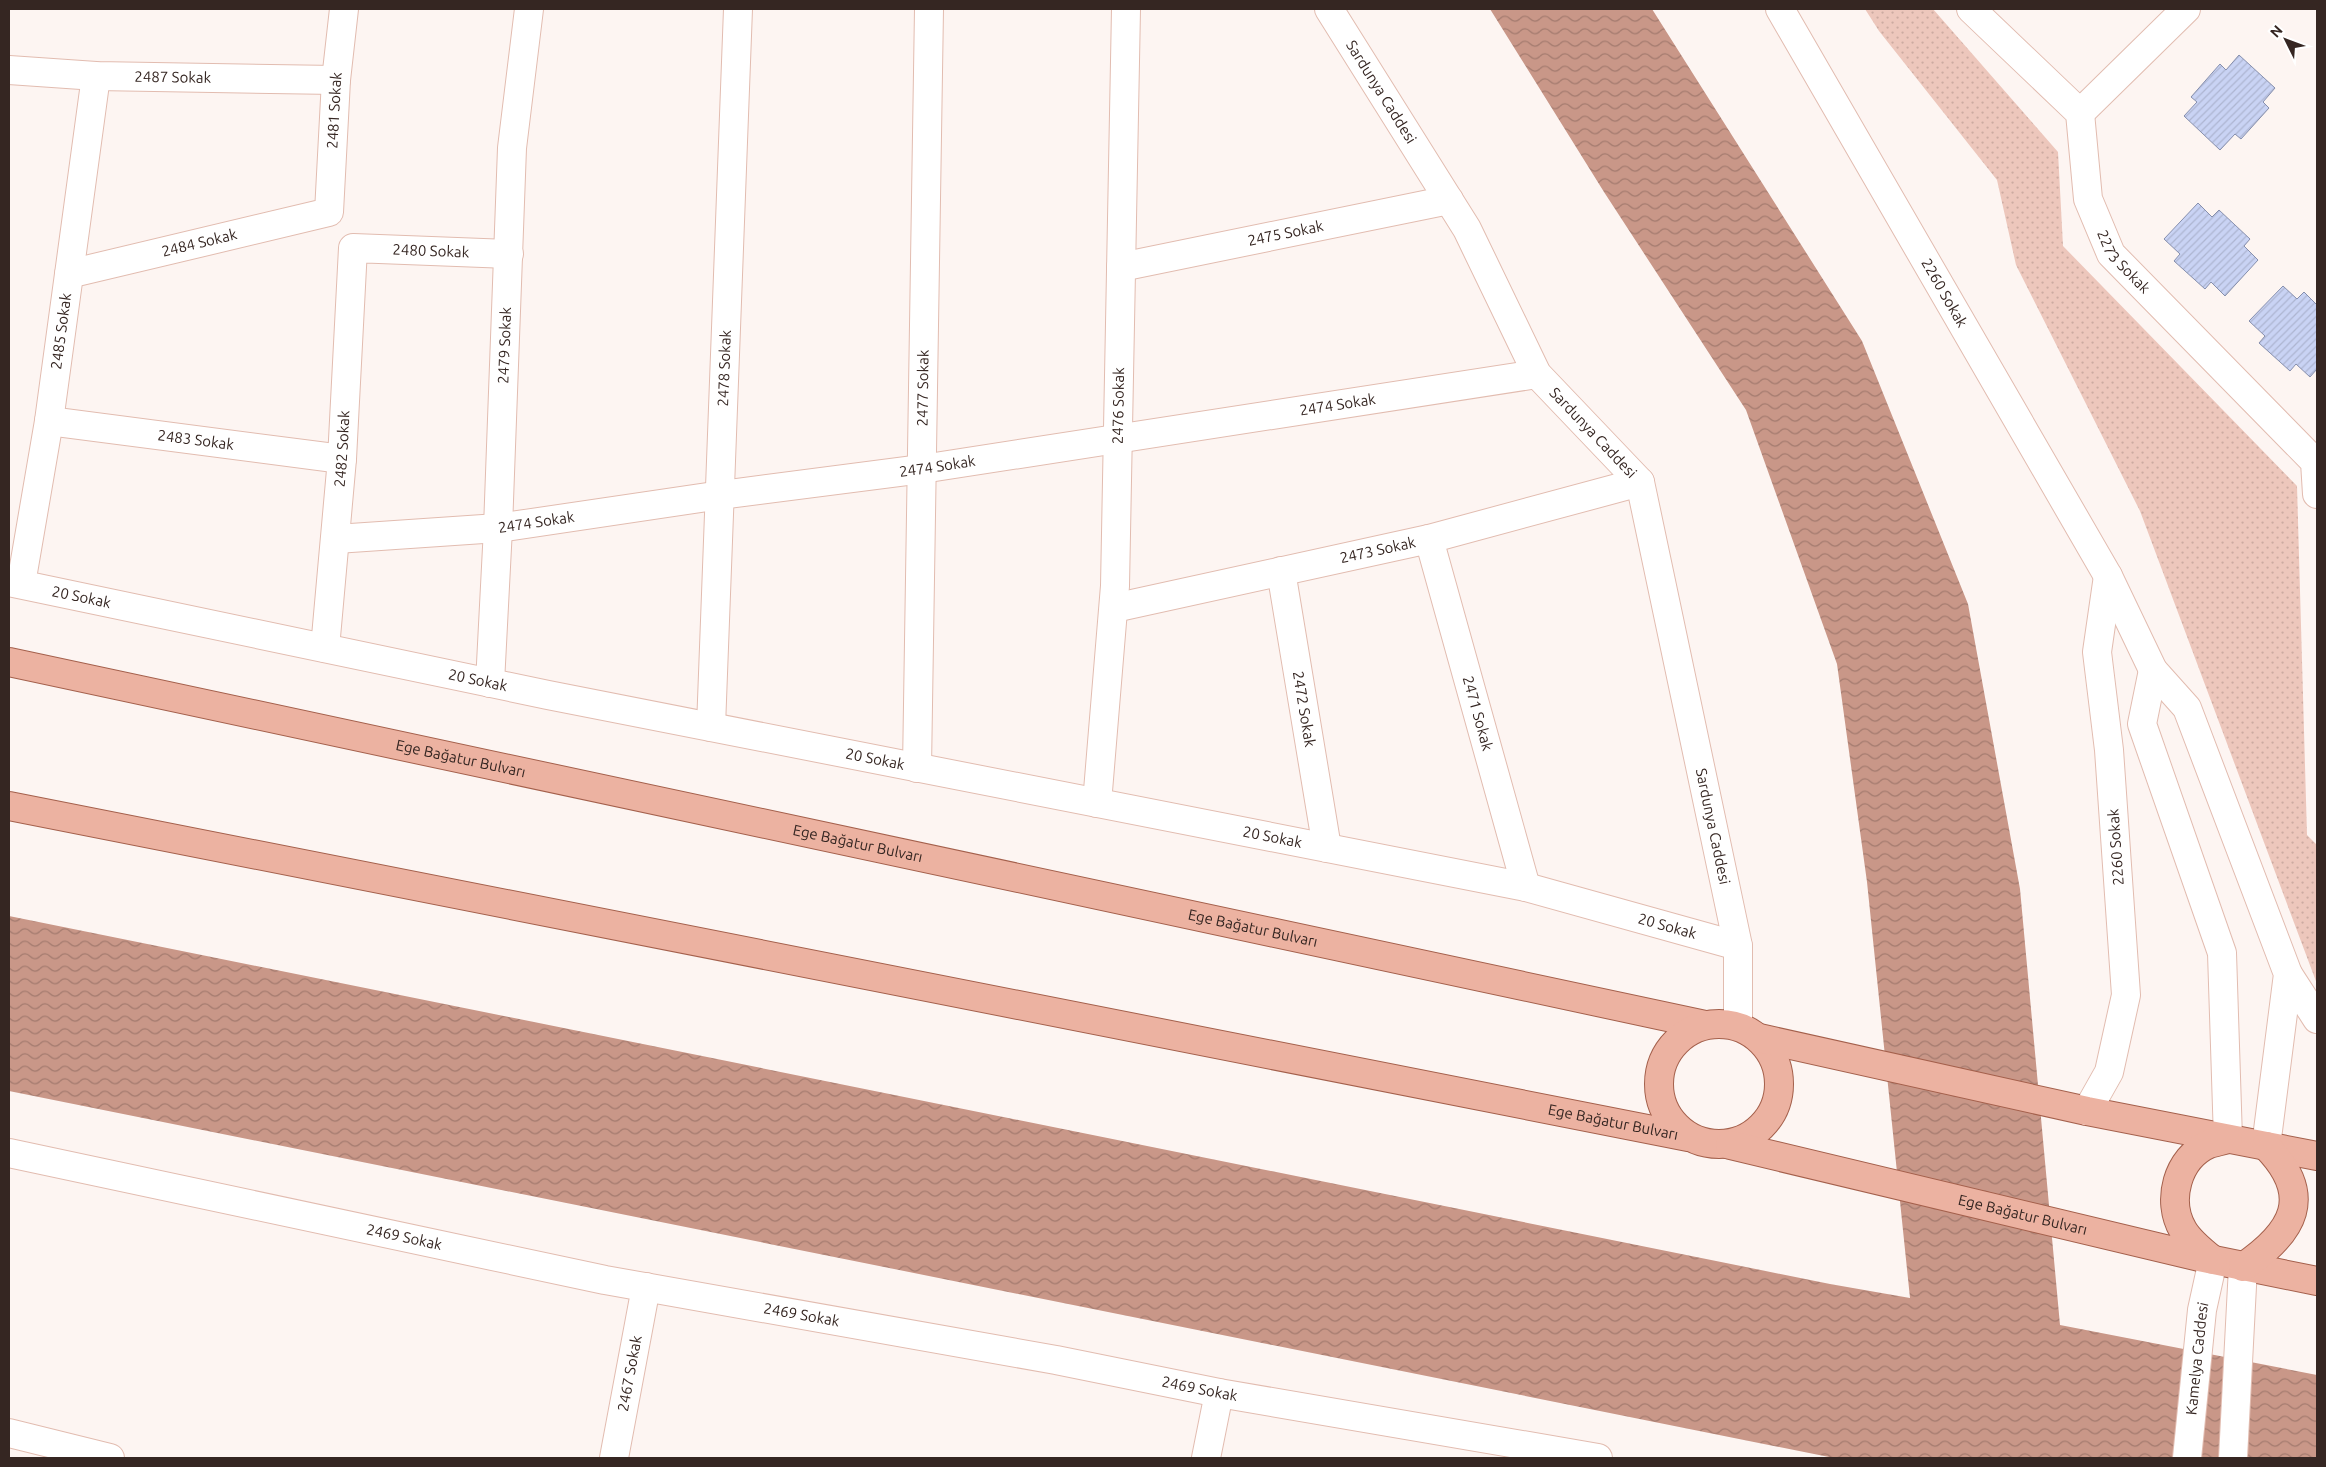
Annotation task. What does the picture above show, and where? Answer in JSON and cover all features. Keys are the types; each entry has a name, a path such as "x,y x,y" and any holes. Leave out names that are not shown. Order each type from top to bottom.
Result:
{"main road":[{"name":"Ege Bağatur Bulvarı","path":"9,662 1705,1025"},
{"name":"Ege Bağatur Bulvarı","path":"9,806 1688,1137"},
{"path":"1749,1032 1772,1054 1779,1072 1780,1092 1774,1110 1763,1126 1748,1138 1730,1145 1708,1145 1688,1137 1672,1124 1662,1106 1659,1079 1662,1066 1671,1047 1686,1033 1705,1025 1722,1023 1837,1056 2087,1111 2317,1156"},
{"path":"2213,1260 2183,1231 2175,1212 2174,1192 2180,1173 2192,1156 2209,1145 2228,1139"},
{"name":"Ege Bağatur Bulvarı","path":"1730,1145 2113,1237 2243,1267 2317,1281"},
{"path":"2243,1267 2276,1241 2285,1231 2293,1212 2294,1192 2288,1173 2266,1146"}],"street":[{"name":"2481 Sokak","path":"329,212 336,80 344,9"},
{"name":"2479 Sokak","path":"490,683 498,528 512,148 528,9"},
{"name":"2478 Sokak","path":"711,727 738,9"},
{"name":"2477 Sokak","path":"917,768 929,9"},
{"name":"2476 Sokak","path":"1097,803 1114,608 1126,9"},
{"name":"Sardunya Caddesi","path":"1329,9 1467,228 1537,374 1640,482 1738,946 1749,1032"},
{"name":"2260 Sokak","path":"1780,9 2108,576 2153,670 2187,708 2288,974 2266,1146"},
{"path":"1971,9 2080,113 2186,9"},
{"name":"2487 Sokak","path":"9,70 96,76 336,80"},
{"name":"2485 Sokak","path":"15,583 49,421 96,76"},
{"name":"2273 Sokak","path":"2080,113 2088,200 2111,254 2316,462 2317,494"},
{"name":"2475 Sokak","path":"1121,267 1449,200"},
{"name":"2484 Sokak","path":"69,274 329,212"},
{"name":"2480 Sokak","path":"353,248 509,254"},
{"name":"2482 Sokak","path":"324,648 336,539 342,459 353,248"},
{"name":"2474 Sokak","path":"336,539 498,528 721,495 922,469 1537,374"},
{"name":"2483 Sokak","path":"49,421 342,459"},
{"name":"2473 Sokak","path":"1114,608 1429,539 1640,482"},
{"name":"2471 Sokak","path":"1429,539 1526,887"},
{"name":"2472 Sokak","path":"1281,571 1327,848"},
{"name":"2260 Sokak","path":"2087,1111 2109,1072 2126,995 2109,750 2098,652 2108,576"},
{"name":"20 Sokak","path":"15,583 490,683 1526,887 1738,946"},
{"path":"2153,670 2142,724 2222,953 2228,1139"},
{"path":"2288,974 2317,1019"},
{"name":"2469 Sokak","path":"9,1153 646,1287 1056,1360 1219,1393 1598,1458"},
{"name":"Kamelya Caddesi","path":"2187,1458 2202,1310 2213,1260"},
{"path":"2233,1458 2243,1267"},
{"name":"2467 Sokak","path":"614,1458 646,1287"},
{"path":"1206,1458 1219,1393"},
{"path":"9,1433 110,1458"}],"shaded area":[{"path":"1865,9 1933,9 2058,152 2063,246 2297,486 2307,835 2317,845 2317,984 2140,511 2016,265 1997,180 1879,31"}],"water":[{"path":"1490,9 1652,9 1862,341 1968,604 2020,889 2060,1325 2317,1375 2317,1458 1834,1458 9,1091 9,916 1830,1284 1910,1298 1867,882 1837,664 1746,410 1604,192"}],"building":[{"path":"2239,55 2275,88 2263,102 2269,108 2241,139 2235,134 2220,150 2184,116 2197,102 2191,97 2220,64 2226,70"},
{"path":"2198,203 2212,217 2219,210 2250,239 2244,246 2258,260 2225,296 2211,282 2205,289 2174,261 2180,254 2164,239"},
{"path":"2283,286 2297,299 2304,292 2317,305 2317,369 2310,377 2296,364 2290,371 2259,343 2265,336 2249,321"}]}
